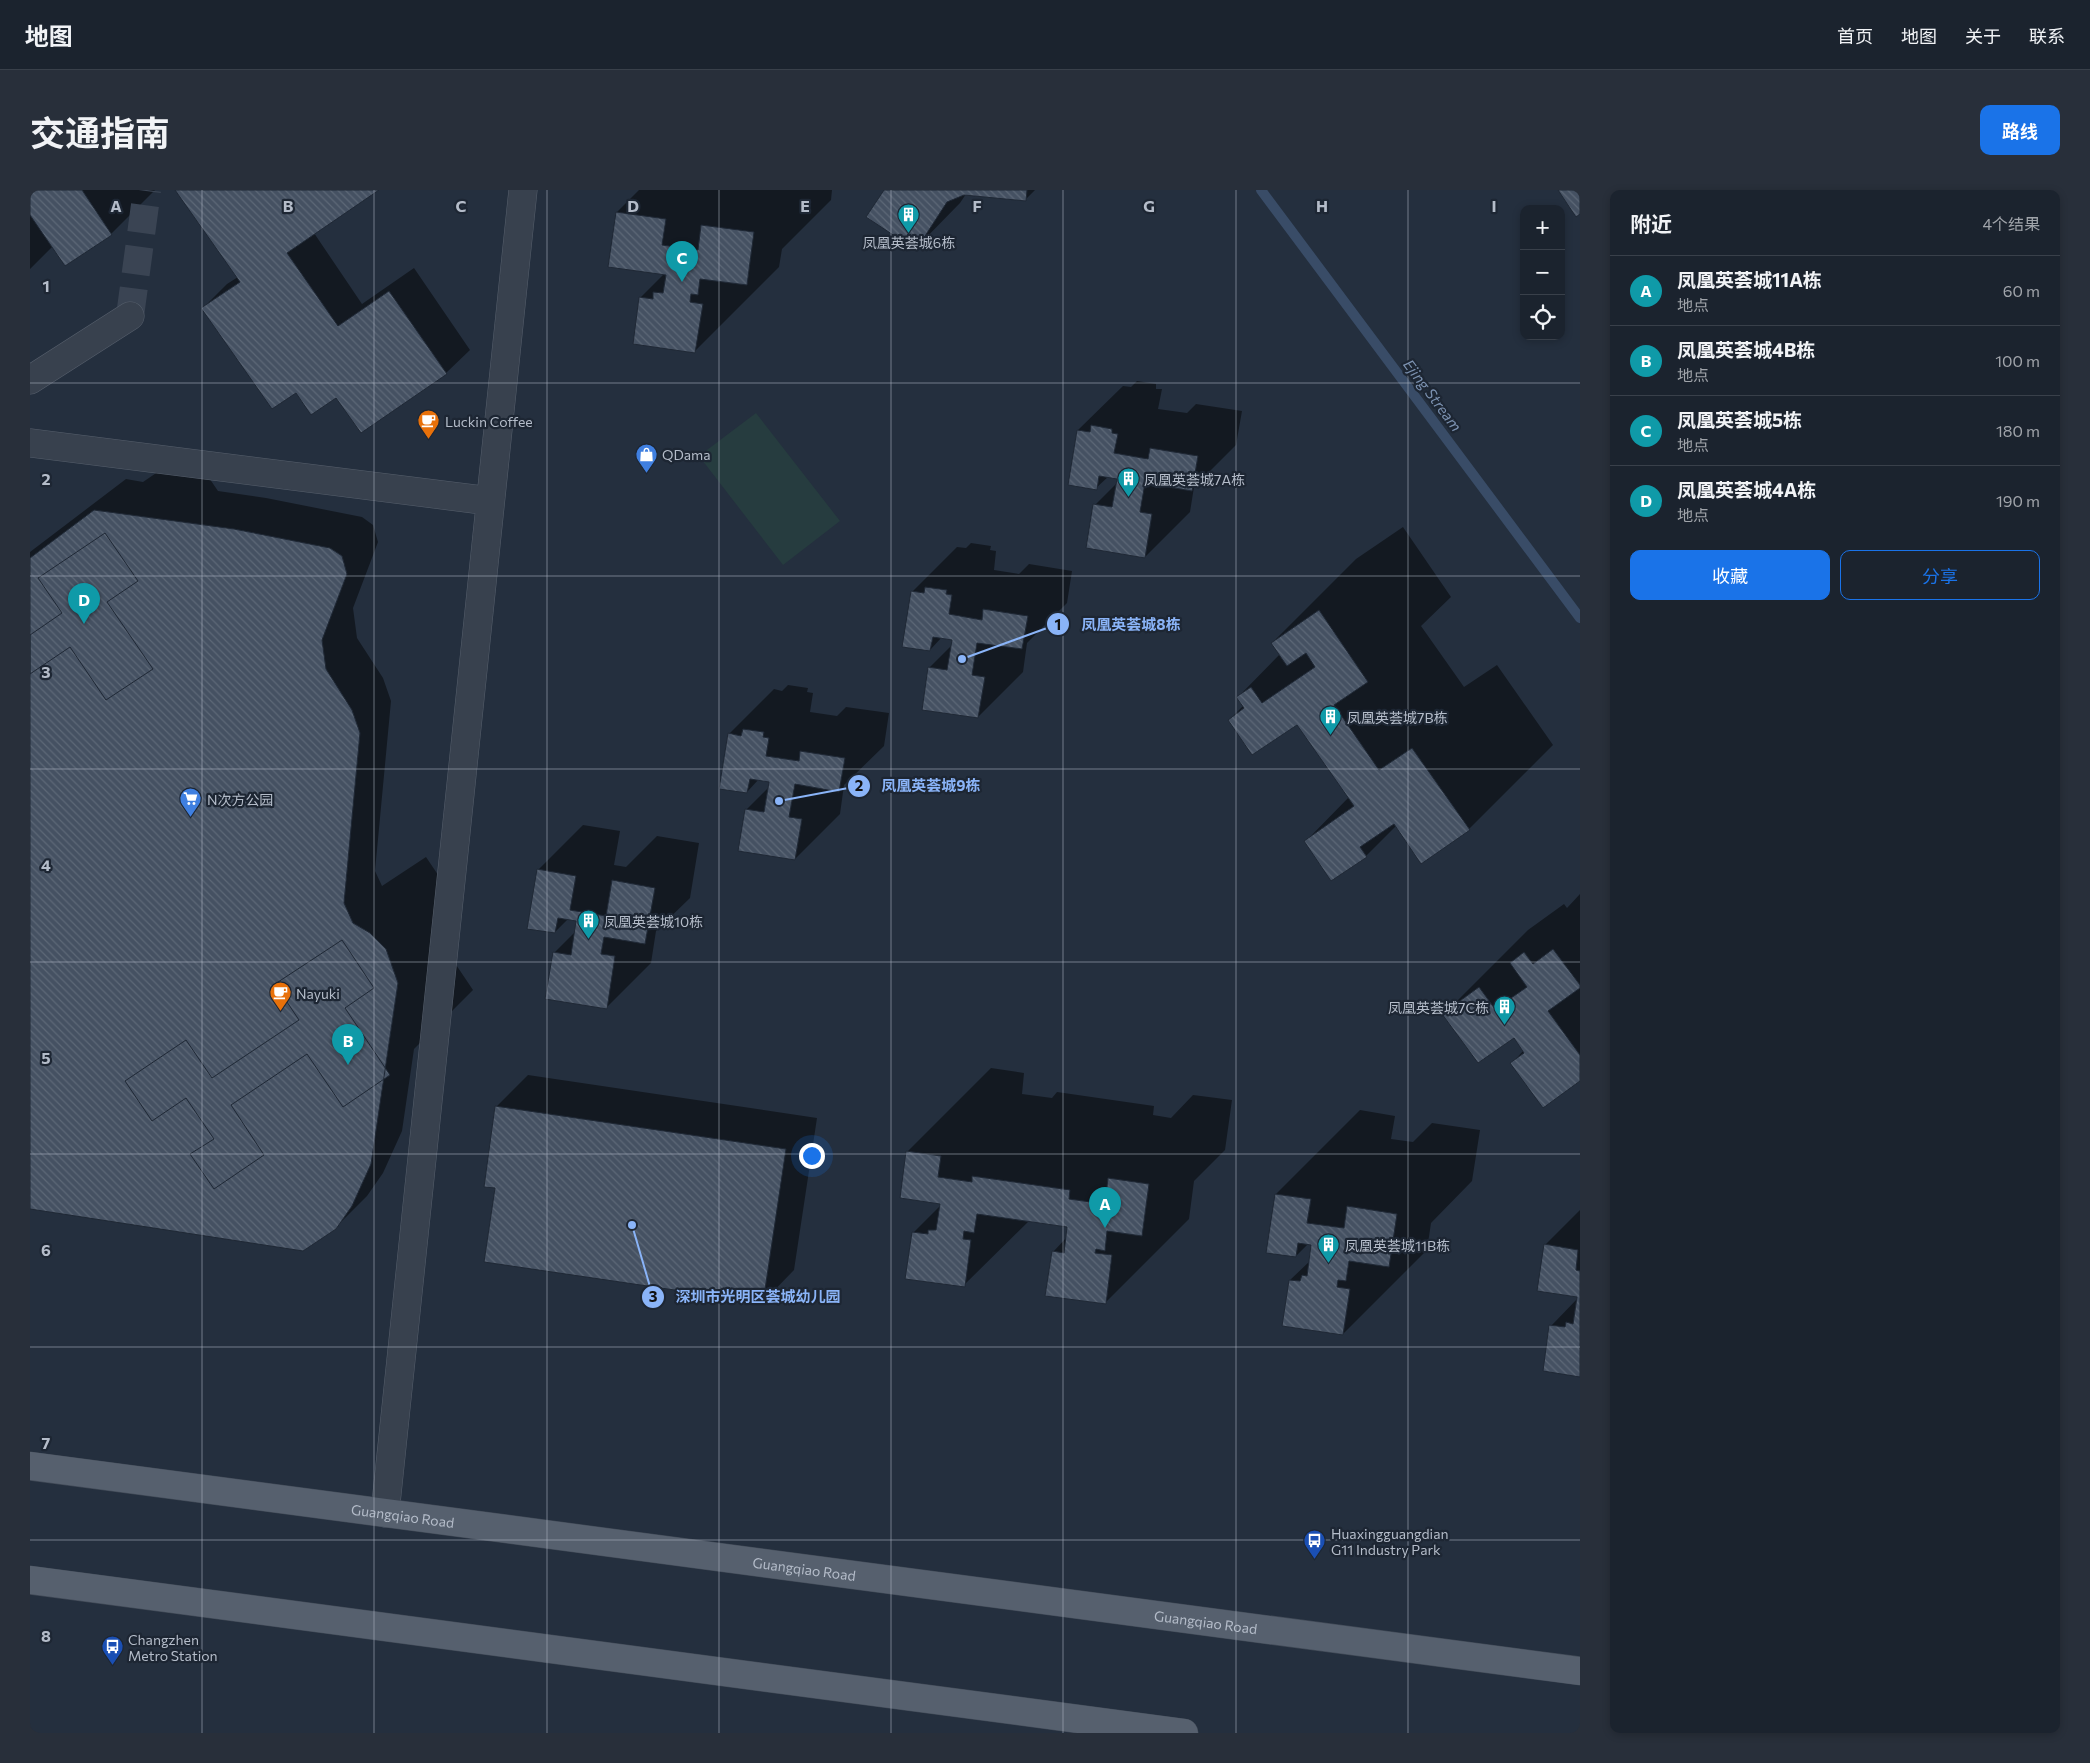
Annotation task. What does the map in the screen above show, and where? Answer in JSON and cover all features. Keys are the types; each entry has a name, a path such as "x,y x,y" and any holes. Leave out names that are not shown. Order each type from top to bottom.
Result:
{"main road":[{"name":"Guangqiao Road","path":"30,1466 1580,1671"},
{"path":"30,1580 1184,1733"}],"street":[{"path":"385,1513 523,190"},
{"path":"30,380 130,316"},
{"path":"30,443 490,501"}],"green space":[{"path":"756,413 840,521 783,565 699,456"}],"building":[{"path":"30,190 82,190 112,235 65,266 30,215"},
{"path":"175,190 379,190 287,253 338,326 389,291 447,374 361,433 336,398 311,415 296,393 272,409 201,308 240,282"},
{"name":"凤凰英荟城6栋","path":"884,190 1027,190 1026,201 964,195 947,202 916,250 866,217"},
{"path":"1558,190 1580,190 1580,214 1576,217"},
{"path":"616,212 666,219 662,245 698,250 701,225 754,232 747,285 700,279 698,295 691,294 690,302 703,304 695,353 633,344 639,297 653,299 653,292 663,293 666,275 608,267"},
{"name":"凤凰英荟城7A栋","path":"1091,425 1112,429 1112,433 1118,434 1114,453 1148,459 1150,448 1198,456 1192,491 1145,483 1140,512 1152,514 1145,558 1086,548 1093,504 1112,507 1117,479 1099,476 1097,490 1068,485 1077,430 1090,432"},
{"name":"N次方公园","path":"94,510 234,529 330,548 342,556 347,574 322,640 326,669 352,710 360,733 344,903 353,923 370,933 386,949 398,983 371,1164 352,1206 336,1229 303,1251 30,1209 30,558"},
{"path":"105,533 138,581 107,602 153,669 106,700 70,647 30,674 30,635 62,613 38,578"},
{"path":"925,587 947,590 946,594 952,595 949,614 982,620 983,609 1028,616 1022,649 977,643 972,675 985,677 978,718 922,710 928,667 947,670 952,640 933,637 930,651 902,647 911,591 924,593"},
{"name":"凤凰英荟城7B栋","path":"1319,610 1368,682 1334,705 1379,770 1412,748 1470,830 1421,864 1394,824 1360,847 1367,857 1331,881 1304,841 1354,806 1297,725 1252,755 1228,720 1244,708 1236,697 1251,687 1262,703 1315,667 1306,653 1287,666 1271,643"},
{"path":"743,729 764,732 763,737 769,738 766,756 799,761 800,751 845,758 839,792 795,784 789,817 802,819 795,860 738,851 745,809 764,812 769,782 750,779 747,793 719,789 728,733 741,736"},
{"name":"凤凰英荟城10栋","path":"537,869 576,876 570,910 606,916 612,880 655,888 645,944 604,937 601,954 615,956 607,1009 545,999 553,952 571,955 576,921 558,918 555,933 527,929"},
{"path":"342,940 374,988 345,1008 390,1075 343,1107 307,1054 231,1105 264,1155 214,1189 190,1154 214,1139 186,1098 152,1121 125,1081 186,1040 212,1078 299,1020 275,984"},
{"name":"凤凰英荟城7C栋","path":"1553,949 1580,985 1580,988 1548,1011 1580,1055 1580,1081 1543,1108 1510,1063 1524,1053 1514,1038 1478,1063 1442,1014 1479,987 1495,1009 1527,987 1510,963 1524,952 1533,964"},
{"path":"495,1106 786,1149 763,1303 484,1262 495,1188 484,1187"},
{"path":"906,1151 941,1156 938,1177 972,1182 972,1176 1070,1190 1069,1199 1105,1204 1108,1178 1149,1184 1142,1236 1107,1231 1105,1251 1096,1249 1095,1253 1112,1255 1106,1304 1045,1296 1052,1251 1064,1253 1067,1227 977,1214 974,1233 964,1231 963,1239 971,1240 965,1287 905,1279 912,1232 928,1234 928,1230 936,1230 940,1204 900,1198"},
{"name":"凤凰英荟城11B栋","path":"1275,1194 1311,1199 1307,1223 1344,1228 1347,1206 1397,1214 1389,1267 1349,1261 1346,1281 1338,1280 1337,1287 1350,1289 1343,1335 1282,1326 1289,1280 1300,1281 1302,1275 1307,1276 1311,1245 1298,1243 1296,1257 1266,1253"},
{"path":"1544,1244 1578,1250 1576,1270 1580,1271 1580,1377 1543,1371 1549,1325 1565,1327 1566,1322 1573,1324 1577,1297 1537,1291"}],"waterway":[{"name":"Ejing Stream","path":"1261,190 1580,618"}],"tunnel":[{"path":"130,316 147,190"}],"place":[{"name":"凤凰英荟城6栋","path":"909,233"},
{"name":"凤凰英荟城5栋","path":"682,282"},
{"name":"Luckin Coffee","path":"429,440"},
{"name":"QDama","path":"646,473"},
{"name":"凤凰英荟城7A栋","path":"1128,498"},
{"name":"凤凰英荟城4A栋","path":"84,624"},
{"name":"凤凰英荟城8栋","path":"962,659"},
{"name":"凤凰英荟城7B栋","path":"1331,736"},
{"name":"凤凰英荟城9栋","path":"779,801"},
{"name":"N次方公园","path":"191,818"},
{"name":"凤凰英荟城10栋","path":"588,940"},
{"name":"Nayuki","path":"280,1012"},
{"name":"凤凰英荟城7C栋","path":"1505,1026"},
{"name":"凤凰英荟城4B栋","path":"348,1065"},
{"name":"深圳市光明区荟城幼儿园","path":"632,1225"},
{"name":"凤凰英荟城11A栋","path":"1105,1228"},
{"name":"凤凰英荟城11B栋","path":"1329,1264"},
{"name":"Huaxingguangdian G11 Industry Park","path":"1315,1560"},
{"name":"Changzhen Metro Station","path":"112,1666"}]}
